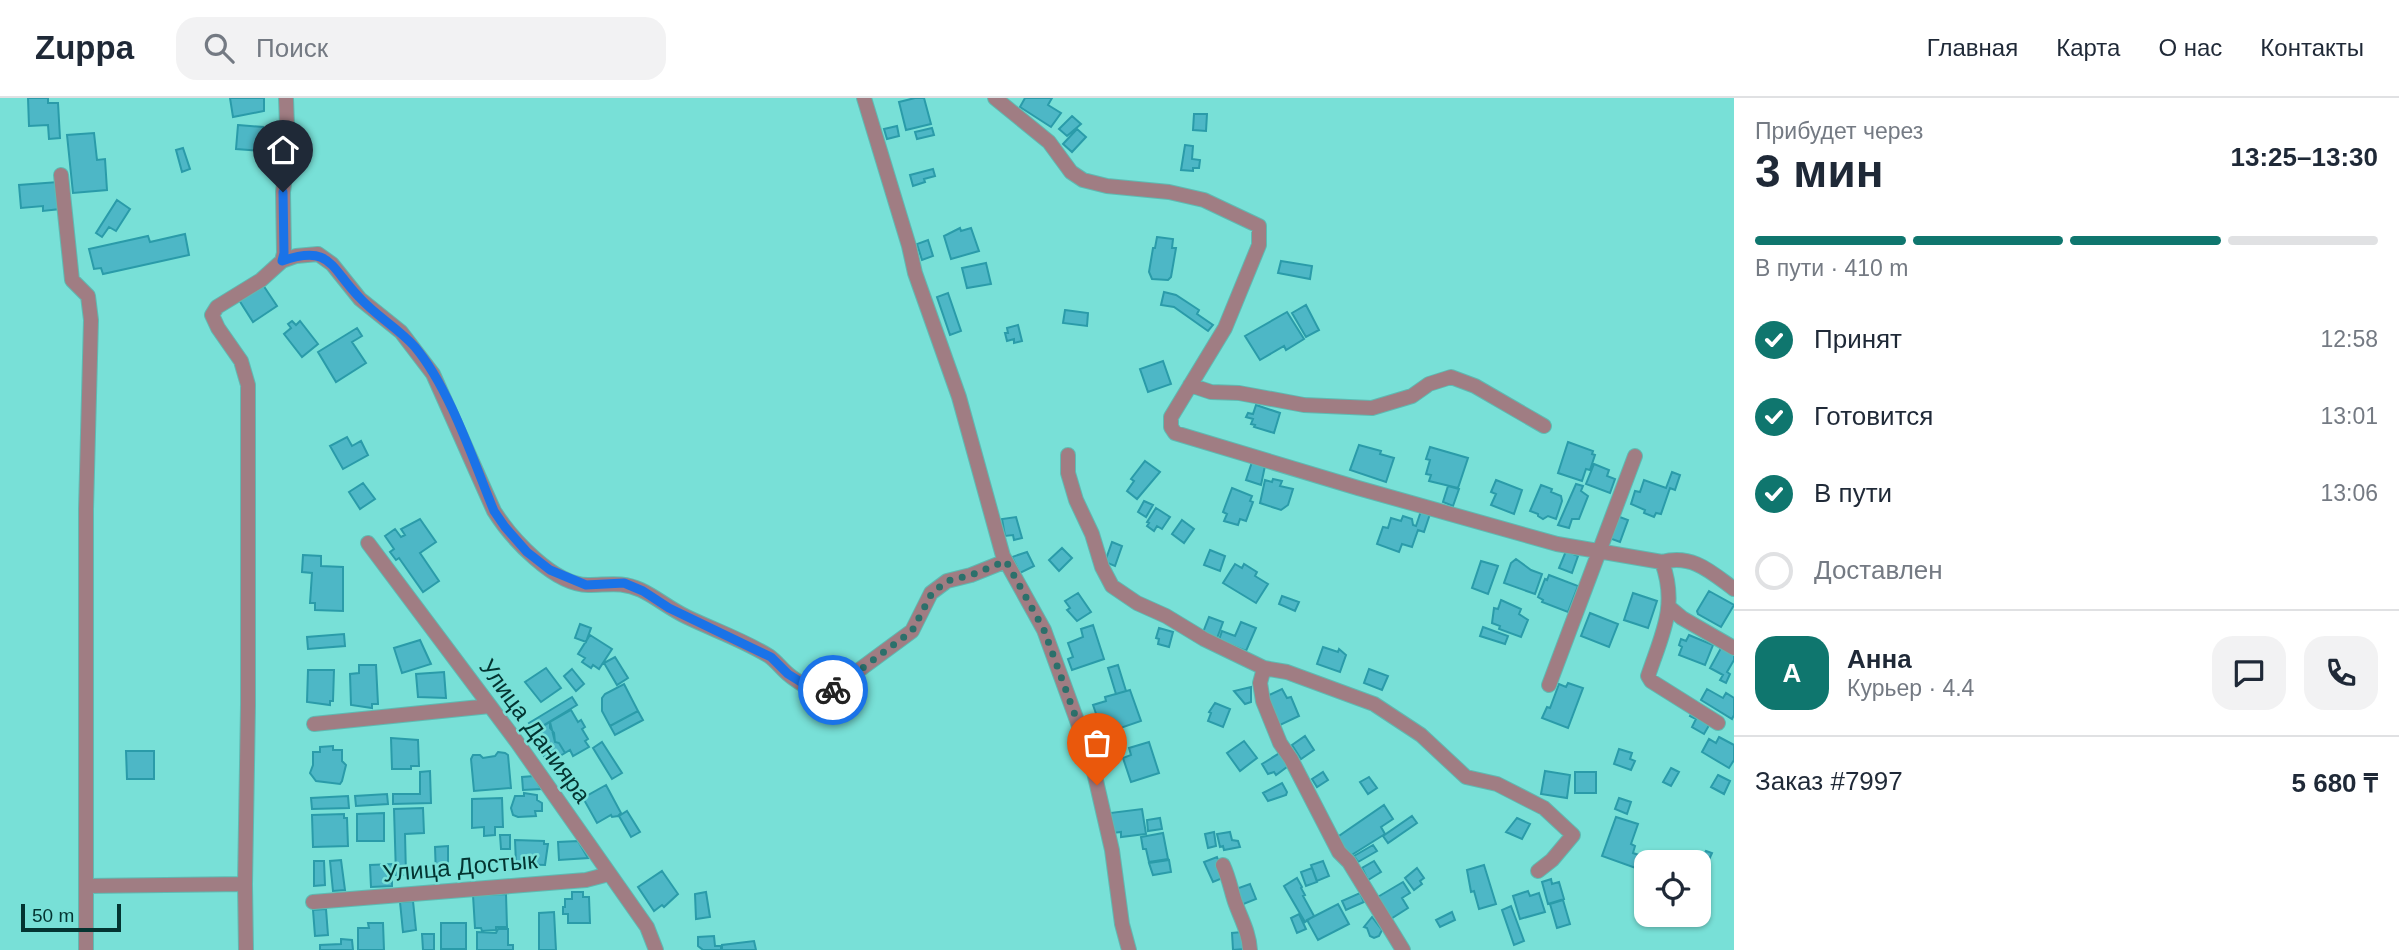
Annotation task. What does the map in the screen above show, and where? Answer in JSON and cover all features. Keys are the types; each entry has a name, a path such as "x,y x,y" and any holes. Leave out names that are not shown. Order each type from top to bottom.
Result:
{"street":[{"path":"282,261 283,192 288,153 286,98"},
{"path":"995,98 1049,142 1071,172 1083,180 1107,186 1170,192 1204,200 1259,226 1259,244 1225,328 1171,417 1171,427 1175,433 1557,544 1662,562 1677,558 1692,561 1734,589"},
{"path":"868,100 915,273 959,397 1006,561 1044,630 1091,759 1112,850 1120,912 1129,950"},
{"path":"61,175 72,281 88,296 91,320 86,509 86,950"},
{"path":"246,950 248,384 242,361 212,315 217,307 261,281 282,261 296,256 318,254 332,264 360,299 401,332 417,350 448,403 494,511 527,552 550,570 579,583 624,583 643,591 669,608 771,657 788,674 820,694 832,690 912,631 932,593 947,581 1006,561"},
{"path":"1189,385 1210,392 1239,393 1304,405 1372,408 1412,396 1429,384 1451,377 1475,386 1544,426"},
{"path":"1068,455 1068,473 1076,500 1112,586 1137,603 1264,668 1287,672 1374,704 1421,735 1466,776 1497,784 1544,808 1573,835 1552,860 1538,870"},
{"path":"1549,685 1635,456"},
{"name":"Улица Данияра","path":"368,543 490,706 647,927 656,950"},
{"path":"1662,562 1669,580 1670,608 1648,676 1651,681 1718,723"},
{"path":"1670,608 1682,618 1734,648"},
{"path":"1264,668 1260,683 1263,701 1280,743 1339,852 1349,862 1403,950"},
{"path":"314,724 490,706"},
{"path":"1223,865 1236,906 1248,932 1250,950"},
{"name":"Улица Достык","path":"313,902 586,880 609,874"},
{"path":"86,886 245,884"}],"building":[{"path":"28,98 48,98 48,103 58,103 60,138 49,139 48,125 29,126"},
{"path":"230,98 264,98 264,111 233,117"},
{"path":"924,98 931,124 906,130 899,102"},
{"path":"1025,98 1052,98 1048,105 1061,113 1051,127 1020,107"},
{"path":"1194,114 1207,114 1206,131 1193,130"},
{"path":"1072,116 1081,124 1067,136 1059,129"},
{"path":"238,125 263,127 262,151 236,149"},
{"path":"897,126 899,136 887,139 884,129"},
{"path":"932,128 934,135 917,139 915,132"},
{"path":"1077,129 1086,137 1072,152 1063,144"},
{"path":"94,133 97,160 105,159 107,190 73,193 67,135"},
{"path":"1185,145 1193,146 1192,159 1200,160 1199,168 1193,168 1193,171 1181,170"},
{"path":"183,148 190,169 182,172 176,150"},
{"path":"933,169 935,176 913,186 910,175"},
{"path":"58,182 60,209 43,211 43,206 21,208 19,185"},
{"path":"117,200 130,209 116,231 109,227 102,237 96,233"},
{"path":"960,228 961,231 971,228 979,251 951,259 944,236"},
{"path":"185,234 189,255 103,274 101,268 94,269 89,249 148,236 150,242"},
{"path":"1157,237 1173,239 1172,248 1176,248 1171,277 1168,280 1152,279 1149,272"},
{"path":"928,240 933,256 922,260 917,244"},
{"path":"1281,261 1312,266 1310,279 1278,273"},
{"path":"986,263 991,284 967,288 962,268"},
{"path":"263,285 277,306 253,322 239,300"},
{"path":"1164,292 1176,295 1199,310 1197,314 1213,325 1208,331 1174,307 1161,305"},
{"path":"948,293 961,331 950,335 937,297"},
{"path":"1306,305 1319,330 1306,337 1292,313"},
{"path":"1065,310 1088,313 1087,326 1063,323"},
{"path":"1287,312 1304,339 1286,350 1284,346 1260,360 1245,336"},
{"path":"292,321 296,325 300,321 318,344 302,357 284,334 291,328 288,324"},
{"path":"1018,325 1022,341 1007,341 1007,328"},
{"path":"357,328 362,336 352,342 366,363 336,382 318,352"},
{"path":"1163,361 1171,384 1148,392 1140,369"},
{"path":"1256,405 1280,413 1274,433 1254,427 1255,425 1251,424 1253,419 1246,417 1248,413 1253,414"},
{"path":"347,437 352,446 361,441 368,455 343,469 330,446"},
{"path":"1568,442 1593,451 1592,454 1595,455 1590,470 1586,469 1582,481 1558,473"},
{"path":"1359,445 1394,458 1386,482 1350,470"},
{"path":"1430,447 1468,458 1458,488 1429,481 1431,475 1426,474 1430,460 1426,459"},
{"path":"1145,461 1160,472 1137,499 1127,491 1134,481 1131,479"},
{"path":"1252,462 1265,466 1261,485 1246,480"},
{"path":"1594,464 1609,470 1607,476 1615,479 1610,493 1586,484"},
{"path":"1672,472 1680,475 1675,490 1670,488 1661,514 1656,513 1654,517 1631,504 1635,491 1640,492 1644,480 1666,488"},
{"path":"1273,479 1282,481 1280,486 1293,489 1288,505 1281,510 1260,503 1265,480 1272,482"},
{"path":"1496,480 1522,490 1514,514 1491,505 1496,494 1491,492"},
{"path":"363,483 375,499 360,509 349,492"},
{"path":"1576,484 1583,486 1581,491 1588,496 1579,519 1572,519 1569,528 1558,525"},
{"path":"1541,485 1561,496 1556,519 1548,516 1543,519 1530,511"},
{"path":"1448,486 1459,489 1453,506 1443,502"},
{"path":"1232,488 1252,496 1250,501 1253,502 1246,521 1240,519 1238,525 1224,521 1227,514 1223,512"},
{"path":"1144,501 1153,505 1146,517 1138,512"},
{"path":"1156,508 1170,517 1162,529 1157,526 1154,531 1147,526 1147,522"},
{"path":"1421,511 1430,514 1424,532 1418,530 1412,547 1402,544 1399,552 1377,544 1383,527 1388,528 1391,518 1401,521 1403,516 1412,519 1413,525 1416,526"},
{"path":"1617,516 1628,520 1620,542 1609,538"},
{"path":"1016,517 1022,538 1014,540 1013,535 1005,536 1002,519"},
{"path":"420,519 436,542 420,553 439,581 423,592 399,558 396,560 390,552 394,549 385,536 395,529 401,537 405,535 401,529"},
{"path":"1182,520 1194,529 1184,543 1172,534"},
{"path":"1112,542 1122,546 1115,566 1105,562"},
{"path":"1062,548 1072,558 1059,571 1049,560"},
{"path":"1210,550 1225,556 1220,571 1204,565"},
{"path":"1566,551 1578,556 1572,573 1559,568"},
{"path":"1027,552 1034,566 1020,573 1012,557"},
{"path":"303,555 321,556 321,566 343,567 343,611 315,610 315,603 310,603 312,573 302,572"},
{"path":"1516,559 1542,574 1535,594 1504,583 1511,563"},
{"path":"1481,561 1498,566 1488,594 1472,588"},
{"path":"1235,564 1242,568 1244,564 1257,572 1255,576 1268,584 1256,603 1223,583"},
{"path":"1549,575 1578,586 1568,612 1542,602 1538,597"},
{"path":"1709,591 1734,605 1721,627 1697,611"},
{"path":"1078,593 1091,612 1077,621 1067,610 1070,608 1065,601"},
{"path":"1633,593 1657,601 1648,628 1624,620"},
{"path":"1282,596 1299,602 1295,611 1279,604"},
{"path":"1501,600 1521,609 1519,614 1528,620 1521,637 1499,629 1500,626 1492,623 1494,608 1498,609"},
{"path":"1590,613 1618,624 1609,647 1581,636"},
{"path":"1209,617 1223,622 1216,641 1202,635"},
{"path":"1241,622 1256,628 1246,651 1219,640 1222,631 1235,636"},
{"path":"580,624 591,628 586,642 575,638"},
{"path":"1093,625 1104,659 1072,670 1068,659 1073,657 1068,643 1083,637 1081,629"},
{"path":"1483,627 1508,636 1505,644 1480,636"},
{"path":"1159,628 1173,632 1169,647 1158,644 1159,639 1156,638"},
{"path":"344,634 345,646 308,649 307,637"},
{"path":"590,635 612,649 599,669 593,665 591,668 582,662 585,658 578,654"},
{"path":"1689,635 1713,645 1705,665 1679,655 1681,639 1686,641"},
{"path":"420,640 431,664 402,673 394,648"},
{"path":"1323,647 1338,652 1339,649 1346,655 1340,672 1317,664"},
{"path":"1721,648 1734,654 1726,683 1720,680 1723,675 1710,668"},
{"path":"615,657 628,678 617,685 604,663"},
{"path":"359,665 376,665 378,704 372,704 372,708 351,705 350,674 359,673"},
{"path":"1118,665 1126,691 1116,694 1108,668"},
{"path":"546,668 561,688 541,702 525,682"},
{"path":"572,669 584,684 576,691 564,676"},
{"path":"1369,669 1388,676 1382,690 1364,683"},
{"path":"308,670 334,670 333,701 330,701 330,705 307,702"},
{"path":"444,672 446,698 418,697 416,674"},
{"path":"1568,683 1583,688 1568,728 1542,718 1547,707 1550,708 1559,684 1566,687"},
{"path":"624,684 638,711 610,726 602,711 602,698"},
{"path":"1251,687 1251,702 1245,704 1234,691"},
{"path":"1282,689 1287,698 1291,697 1299,716 1278,726 1265,697"},
{"path":"1707,689 1723,698 1726,693 1734,698 1732,719 1701,700"},
{"path":"1130,690 1141,721 1103,734 1093,705 1106,701 1105,697"},
{"path":"572,697 577,705 534,731 529,723"},
{"path":"1215,703 1230,709 1223,727 1208,721 1209,712"},
{"path":"571,710 578,722 581,720 585,727 582,729 589,747 573,756 570,750 565,753 559,743 555,742 550,728 550,722"},
{"path":"638,711 643,720 615,735 610,726"},
{"path":"1692,712 1711,722 1704,734 1692,727 1696,719 1690,716"},
{"path":"550,722 555,742 559,743 565,753 548,763 530,734"},
{"path":"1112,733 1117,745 1096,754 1092,741"},
{"path":"1305,736 1314,750 1301,759 1292,745"},
{"path":"1719,737 1734,745 1734,760 1729,768 1702,752 1709,739 1716,743"},
{"path":"391,738 418,740 419,766 392,769"},
{"path":"1244,741 1257,758 1240,771 1227,753"},
{"path":"602,742 622,773 612,779 593,748"},
{"path":"1149,742 1159,773 1131,782 1123,758 1131,755 1129,748"},
{"path":"333,746 333,750 342,750 342,761 346,765 342,781 340,784 316,781 310,773 313,752 320,752 320,747"},
{"path":"1619,749 1632,753 1630,759 1635,761 1631,770 1614,764"},
{"path":"126,751 154,751 154,779 127,779"},
{"path":"1283,751 1291,764 1276,775 1274,772 1268,774 1262,764"},
{"path":"498,752 508,755 511,788 474,791 471,759 473,755 483,758 495,756"},
{"path":"1671,768 1679,772 1671,786 1663,782"},
{"path":"430,771 431,803 393,804 393,794 420,794 420,772"},
{"path":"1545,771 1570,775 1567,798 1541,794"},
{"path":"1323,772 1328,780 1317,787 1312,779"},
{"path":"1575,772 1596,772 1596,793 1575,793"},
{"path":"1718,775 1730,781 1724,794 1711,787"},
{"path":"534,776 541,789 523,790 522,777"},
{"path":"1369,777 1377,788 1368,794 1360,782"},
{"path":"1282,783 1286,795 1268,801 1263,793"},
{"path":"606,785 621,813 597,823 583,798"},
{"path":"524,793 537,795 537,800 542,803 542,811 535,811 536,816 513,815 511,808 515,796 524,796"},
{"path":"387,794 388,804 356,806 355,796"},
{"path":"348,796 349,808 312,809 311,798"},
{"path":"502,798 503,827 495,827 495,835 484,836 484,827 472,828 472,799"},
{"path":"1619,798 1631,802 1627,814 1615,809"},
{"path":"1384,805 1393,819 1381,827 1385,834 1350,856 1336,838"},
{"path":"423,808 424,833 405,834 406,875 396,875 394,809"},
{"path":"1142,809 1146,834 1121,837 1121,832 1113,833 1110,813"},
{"path":"627,811 640,832 631,837 619,816"},
{"path":"384,813 384,841 357,841 357,814"},
{"path":"344,814 344,818 347,818 348,846 313,847 312,815"},
{"path":"1412,816 1417,823 1388,843 1383,836"},
{"path":"1616,817 1638,824 1631,844 1635,846 1634,867 1602,856"},
{"path":"1160,818 1162,829 1148,831 1147,820"},
{"path":"1517,818 1530,824 1522,839 1506,832"},
{"path":"1214,832 1216,846 1208,848 1205,834"},
{"path":"1230,832 1232,840 1238,841 1240,847 1224,850 1223,846 1220,847 1217,834"},
{"path":"1163,833 1168,859 1149,862 1141,837"},
{"path":"500,835 510,835 510,849 501,849"},
{"path":"515,840 544,841 544,844 548,844 545,865 516,864"},
{"path":"578,841 588,858 559,860 558,842"},
{"path":"1373,845 1377,851 1358,862 1354,856"},
{"path":"448,846 448,876 436,876 435,847"},
{"path":"1217,857 1225,877 1213,882 1204,862"},
{"path":"341,860 345,890 333,891 330,861"},
{"path":"1169,860 1171,872 1153,875 1149,863"},
{"path":"314,861 324,861 325,885 314,886"},
{"path":"1323,861 1329,876 1317,881 1311,865"},
{"path":"1374,861 1381,872 1368,880 1362,868"},
{"path":"392,864 392,886 371,887 370,865"},
{"path":"1484,865 1496,904 1479,909 1474,891 1471,892 1467,870"},
{"path":"1312,868 1317,882 1306,886 1301,872"},
{"path":"1417,868 1424,878 1420,881 1422,884 1414,890 1405,878"},
{"path":"662,871 678,894 664,907 662,905 654,911 638,887"},
{"path":"1297,878 1314,916 1305,922 1284,886"},
{"path":"1551,879 1552,884 1559,882 1564,899 1548,904 1542,882"},
{"path":"1403,882 1410,893 1402,898 1408,908 1389,920 1376,898"},
{"path":"1250,884 1256,899 1241,905 1233,890"},
{"path":"1528,891 1530,896 1539,893 1545,912 1520,919 1513,896"},
{"path":"572,892 583,892 583,897 589,897 590,923 568,923 568,914 563,914 563,907 565,899 572,899"},
{"path":"706,892 710,917 696,919 695,894"},
{"path":"1360,893 1364,902 1346,910 1342,901"},
{"path":"506,894 507,927 482,931 481,928 475,928 473,895"},
{"path":"1563,900 1570,924 1557,928 1550,904"},
{"path":"413,901 416,930 403,932 400,902"},
{"path":"1338,904 1349,924 1318,940 1307,920"},
{"path":"1511,906 1524,941 1514,945 1502,910"},
{"path":"326,909 328,935 315,936 313,910"},
{"path":"554,912 556,950 539,950 539,913"},
{"path":"1452,912 1455,920 1440,927 1436,920"},
{"path":"1299,914 1306,929 1297,933 1291,918"},
{"path":"1372,917 1382,930 1379,936 1374,938 1364,927"},
{"path":"368,923 383,923 384,950 358,950 358,928 369,928"},
{"path":"441,923 466,923 466,949 441,949"},
{"path":"498,929 508,929 508,945 513,945 513,950 477,950 477,932 496,933"},
{"path":"1242,932 1244,949 1233,950 1232,933"},
{"path":"422,934 434,934 434,950 423,950"},
{"path":"714,936 715,946 721,946 721,950 703,950 698,946 698,937"},
{"path":"341,939 352,940 353,950 320,950 320,945 341,944"},
{"path":"754,941 756,950 722,950 722,945"}],"way so far":[{"path":"833,690 912,631 932,593 947,581 1006,561 1044,630 1091,759 1097,785"}],"route":[{"path":"283,192 282,261 296,256 318,254 332,264 360,299 401,332 417,350 448,403 494,511 527,552 550,570 573,581 586,585 624,583 643,591 688,618 717,629 771,657 788,674 820,694 833,690"}]}
